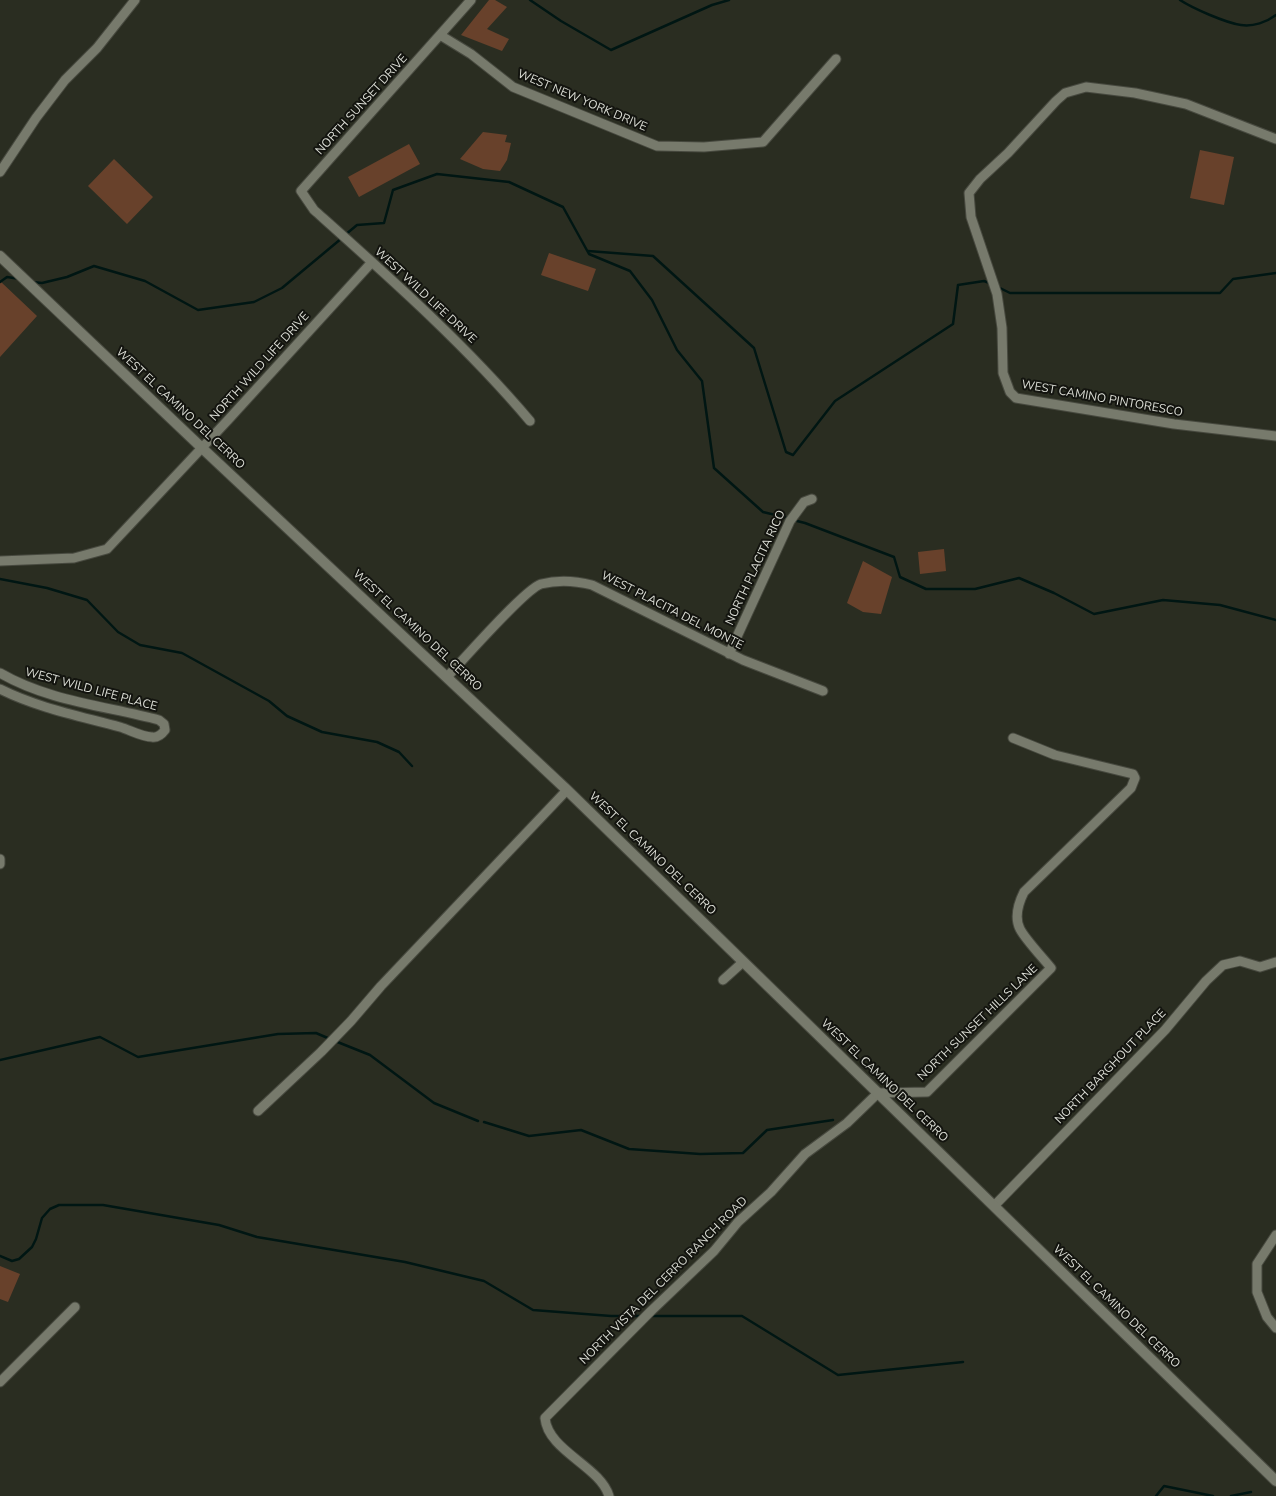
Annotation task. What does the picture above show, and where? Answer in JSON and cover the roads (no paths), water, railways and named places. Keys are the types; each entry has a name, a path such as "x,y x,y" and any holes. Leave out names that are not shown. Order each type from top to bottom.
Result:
{"street":[{"path":"0,172 36,118 66,80 97,48 135,0"},
{"name":"NORTH SUNSET DRIVE","path":"301,192 471,0"},
{"name":"WEST NEW YORK DRIVE","path":"440,35 471,54 513,88 657,146 704,147 763,142 836,59"},
{"name":"WEST CAMINO PINTORESCO","path":"1276,139 1186,104 1135,93 1086,87 1065,93 1056,101 1008,153 980,178 969,193 971,217 997,294 1002,328 1003,373 1010,392 1016,398 1174,424 1276,436"},
{"name":"WEST WILD LIFE DRIVE","path":"301,192 314,210 372,262 464,349 502,388 530,421"},
{"name":"WEST EL CAMINO DEL CERRO","path":"0,256 202,448 567,790 1276,1481"},
{"name":"NORTH WILD LIFE DRIVE","path":"0,561 74,558 107,549 202,448 372,262"},
{"name":"NORTH PLACITA RICO","path":"729,654 790,521 804,502 812,499"},
{"name":"WEST PLACITA DEL MONTE","path":"447,677 516,604 539,584 580,582 592,585 729,654 823,691"},
{"name":"WEST WILD LIFE PLACE","path":"0,673 21,685 63,698 159,720 164,724 165,730 159,736 152,738 126,729 19,699 0,689"},
{"name":"NORTH SUNSET HILLS LANE","path":"878,1093 927,1092 1051,968 1019,928 1019,902 1024,892 1134,784 1135,778 1133,774 1055,755 1012,738"},
{"path":"258,1111 336,1036 381,986 567,790"},
{"path":"0,859 0,864"},
{"name":"NORTH BARGHOUT PLACE","path":"994,1206 1165,1030 1223,965 1240,961 1260,967 1276,962"},
{"path":"723,980 743,962"},
{"name":"NORTH VISTA DEL CERRO RANCH ROAD","path":"609,1496 607,1490 598,1479 554,1438 546,1428 544,1418 651,1311 714,1251 738,1222 770,1192 806,1154 847,1123 878,1093"},
{"path":"1276,1235 1257,1264 1257,1292 1267,1318 1276,1328"},
{"path":"0,1382 75,1308"}],"waterway":[{"path":"530,0 561,21 611,50 712,5 729,0"},
{"path":"1180,0 1209,15 1241,25 1260,23 1276,15"},
{"path":"345,235 357,225 384,223 393,190 437,174 509,182 563,207 589,254 630,271 652,300 677,350 702,381 714,468 763,512 788,518"},
{"path":"33,282 42,283 67,277 94,266 145,281 198,310 254,302 282,288 342,238"},
{"path":"588,251 653,256 754,348 786,452 793,455 835,401 953,324 958,285 984,281 992,284"},
{"path":"998,287 1010,293 1220,293 1233,279 1276,273"},
{"path":"0,282 7,277 20,279"},
{"path":"793,520 805,523 894,557 900,577 926,589 975,589 1019,578 1054,593 1094,614 1163,600 1220,605 1276,620"},
{"path":"0,579 47,588 87,600 118,632 140,645 182,653 269,701 287,716 322,732 377,742 399,752 412,766"},
{"path":"0,1060 100,1037 138,1057 278,1034 316,1033 330,1039"},
{"path":"335,1041 370,1055 434,1103 478,1121"},
{"path":"484,1122 529,1136 581,1130 629,1149 700,1154 743,1153 767,1130 833,1120"},
{"path":"0,1256 12,1261 19,1259 32,1247 42,1218 50,1209 59,1205 103,1205 219,1225 257,1237 405,1262 484,1281 533,1310 611,1316 642,1316"},
{"path":"651,1316 742,1316 838,1375 963,1362"},
{"path":"1156,1496 1164,1486 1213,1496"},
{"path":"1231,1496 1251,1492"}]}
